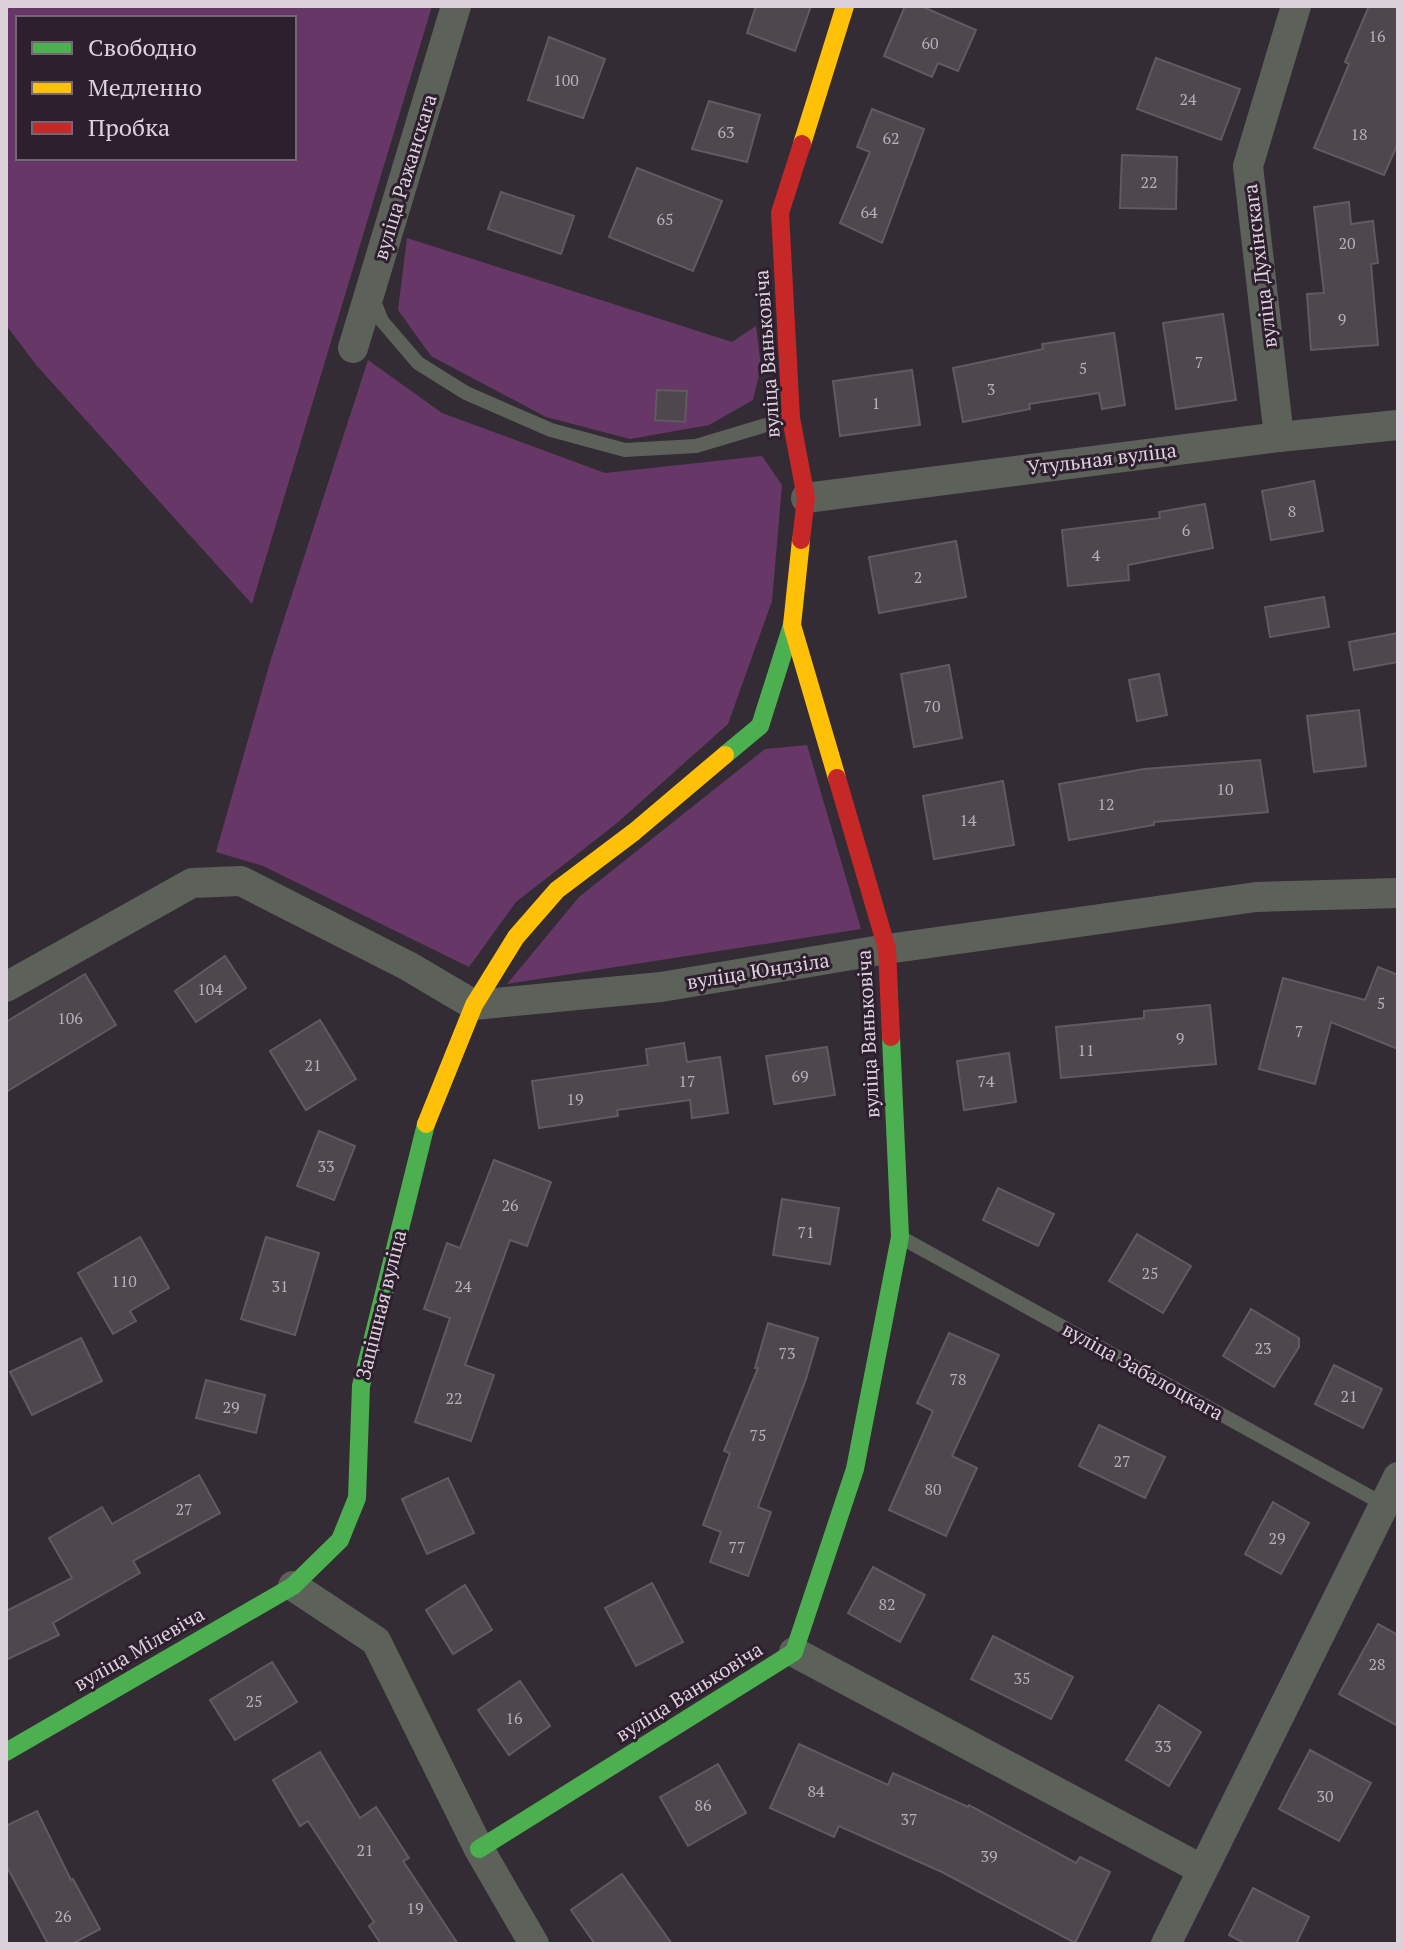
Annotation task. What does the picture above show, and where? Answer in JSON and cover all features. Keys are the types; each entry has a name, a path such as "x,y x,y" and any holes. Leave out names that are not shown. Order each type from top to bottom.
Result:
{"street":[{"name":"вуліца Ражанскага","path":"353,348 456,6"},
{"name":"вуліца Ваньковіча","path":"479,1849 794,1652 855,1469 900,1237 887,949 792,625 806,498 791,418 780,213 845,6"},
{"name":"вуліца Духінскага","path":"1279,437 1248,166 1296,6"},
{"name":"Утульная вуліца","path":"806,498 1279,437 1398,425"},
{"name":"Зацішная вуліца","path":"293,1586 340,1540 357,1498 361,1386 427,1120 474,1005 516,937 557,890 634,832 760,726 792,625"},
{"path":"6,987 192,883 241,881 408,966 474,1005"},
{"name":"вуліца Юндзіла","path":"474,1005 661,987 887,949 1256,897 1398,893"},
{"path":"1166,1944 1398,1477"},
{"path":"293,1586 376,1641 479,1849 534,1944"},
{"name":"вуліца Мілевіча","path":"6,1752 293,1586"},
{"path":"794,1652 1201,1869"}],"lane":[{"path":"370,292 382,321 418,363 466,393 551,430 625,450 696,446 791,418"},
{"name":"вуліца Забалоцкага","path":"900,1237 1385,1505"}],"shaded area":[{"path":"6,6 432,6 252,604 37,366 6,325"},
{"path":"407,238 732,342 756,326 761,367 753,400 709,425 630,439 546,417 431,356 398,310","holes":["657,390 687,392 685,422 656,420"]},
{"path":"368,360 442,413 605,473 762,456 782,485 772,601 728,724 617,823 516,902 469,967 263,866 216,852 271,659"},
{"path":"807,745 861,929 507,984 579,897 765,749"}],"building":[{"path":"756,6 811,6 795,51 747,33"},
{"path":"905,6 921,6 976,30 958,71 938,63 932,77 884,56"},
{"path":"1369,6 1398,6 1398,143 1384,175 1314,148"},
{"path":"549,37 605,59 583,118 528,100"},
{"path":"1156,58 1240,89 1221,140 1137,109"},
{"path":"709,101 760,115 747,162 692,149"},
{"path":"872,109 924,129 882,243 840,223 870,152 857,147"},
{"path":"1122,155 1177,157 1176,209 1120,208"},
{"path":"637,168 722,201 693,271 609,237"},
{"path":"501,192 574,216 561,254 488,229"},
{"path":"1349,202 1351,224 1373,221 1378,263 1371,264 1378,345 1311,350 1307,294 1324,293 1314,207"},
{"path":"1223,314 1236,400 1176,409 1163,323"},
{"path":"1114,333 1125,405 1102,409 1099,393 1029,404 1030,409 963,422 953,368 1043,349 1042,344"},
{"path":"912,370 920,425 840,436 833,381"},
{"path":"657,390 687,391 685,422 655,420"},
{"path":"1314,481 1323,531 1271,540 1262,491"},
{"path":"1205,504 1213,548 1128,565 1129,580 1068,586 1062,530 1160,518 1159,512"},
{"path":"956,541 966,597 879,613 869,557"},
{"path":"1324,597 1329,627 1270,637 1265,607"},
{"path":"1398,633 1398,662 1354,670 1349,642"},
{"path":"949,665 962,738 914,747 901,674"},
{"path":"1159,674 1167,715 1137,721 1129,680"},
{"path":"1359,710 1366,766 1314,772 1307,716"},
{"path":"1260,760 1268,812 1154,822 1154,825 1069,840 1059,784 1144,769"},
{"path":"1003,781 1014,845 934,859 923,796"},
{"path":"225,956 246,988 196,1022 175,991"},
{"path":"1378,967 1398,975 1398,1049 1331,1022 1315,1084 1259,1069 1283,978 1365,1000"},
{"path":"85,974 116,1025 6,1092 6,1022"},
{"path":"1210,1005 1216,1064 1061,1078 1056,1027 1144,1018 1144,1011"},
{"path":"320,1020 356,1079 306,1110 270,1051"},
{"path":"684,1043 687,1062 720,1057 728,1113 692,1118 690,1100 617,1110 618,1116 539,1128 532,1081 648,1065 646,1049"},
{"path":"827,1047 835,1095 774,1104 766,1056"},
{"path":"1009,1053 1016,1102 964,1110 957,1061"},
{"path":"319,1131 355,1146 334,1200 297,1186"},
{"path":"494,1160 551,1182 527,1246 510,1240 465,1365 494,1375 471,1441 415,1422 450,1318 424,1309 447,1243 460,1248"},
{"path":"998,1188 1054,1214 1038,1246 983,1220"},
{"path":"782,1199 839,1208 830,1264 773,1255"},
{"path":"1137,1234 1191,1266 1163,1313 1109,1281"},
{"path":"140,1237 169,1288 130,1311 136,1321 113,1334 78,1273"},
{"path":"266,1237 319,1253 295,1335 241,1319"},
{"path":"1251,1309 1299,1338 1299,1347 1274,1387 1223,1356"},
{"path":"768,1323 818,1338 806,1379 758,1507 771,1512 748,1576 710,1562 721,1532 703,1525 730,1453 724,1451 758,1368 755,1368"},
{"path":"949,1333 999,1355 952,1456 977,1468 946,1536 889,1510 933,1411 917,1403"},
{"path":"81,1338 102,1381 32,1415 10,1372"},
{"path":"1334,1365 1382,1389 1363,1428 1315,1404"},
{"path":"206,1380 265,1395 256,1433 196,1418"},
{"path":"1099,1425 1165,1457 1145,1498 1079,1466"},
{"path":"199,1475 220,1513 133,1561 140,1573 53,1623 59,1635 6,1660 6,1611 72,1578 49,1538 102,1507 112,1524"},
{"path":"448,1478 474,1533 427,1554 402,1499"},
{"path":"1273,1502 1309,1523 1281,1574 1245,1554"},
{"path":"873,1567 925,1595 900,1642 848,1613"},
{"path":"652,1583 683,1642 636,1666 605,1608"},
{"path":"465,1585 492,1630 453,1654 426,1610"},
{"path":"1378,1624 1398,1635 1398,1726 1339,1694"},
{"path":"993,1636 1073,1677 1051,1719 971,1679"},
{"path":"272,1662 297,1702 235,1740 210,1700"},
{"path":"520,1681 550,1726 509,1755 478,1710"},
{"path":"1159,1705 1201,1732 1169,1786 1126,1760"},
{"path":"799,1744 888,1785 893,1773 969,1805 1076,1863 1080,1857 1110,1872 1075,1943 942,1872 839,1826 834,1837 770,1808"},
{"path":"1310,1750 1371,1783 1339,1841 1279,1809"},
{"path":"320,1752 360,1818 376,1807 409,1858 403,1861 458,1944 381,1944 369,1926 374,1922 308,1821 300,1826 273,1780"},
{"path":"718,1764 746,1813 688,1846 660,1797"},
{"path":"37,1811 71,1880 100,1929 72,1944 48,1944 6,1865 6,1826"},
{"path":"622,1874 672,1944 595,1944 571,1910"},
{"path":"1253,1888 1309,1917 1296,1944 1246,1944 1229,1935"}],"traffic: fast":[{"path":"725,755 760,726 792,625"},
{"path":"479,1849 794,1652 855,1469 900,1237 891,1037"},
{"path":"6,1752 293,1586 340,1540 357,1498 361,1386 426,1124"}],"traffic: slow":[{"path":"802,144 845,6"},
{"path":"801,540 792,625 837,778"},
{"path":"426,1124 474,1005 516,937 557,890 634,832 725,755"}],"traffic: jam":[{"path":"801,540 806,498 791,418 780,213 802,144"},
{"path":"837,778 887,949 891,1037"}]}
